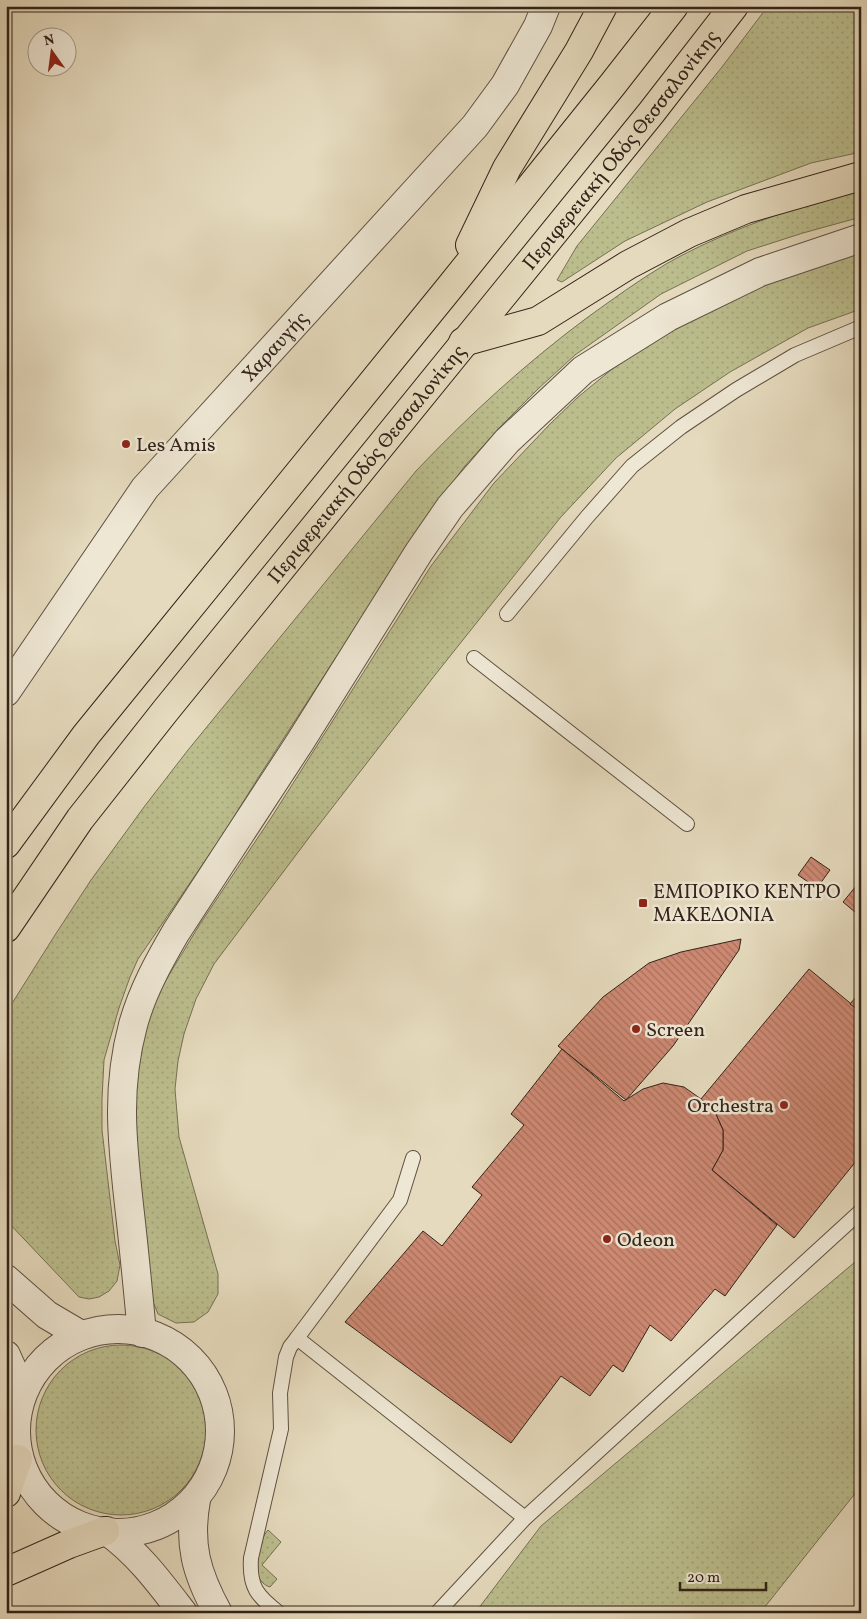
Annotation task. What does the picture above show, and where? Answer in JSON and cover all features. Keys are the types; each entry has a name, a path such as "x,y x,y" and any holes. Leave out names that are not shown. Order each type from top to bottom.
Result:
{"highway":[{"path":"450,287 506,168 579,52 603,6"},
{"path":"6,844 86,735 450,287 674,6"},
{"name":"Περιφερειακή Οδός Θεσσαλονίκης","path":"6,928 80,818 463,342 651,113 734,6"},
{"path":"463,342 538,321 628,265 689,232 746,209 861,176"},
{"path":"6,1492 18,1459"},
{"path":"6,1572 69,1544 106,1531"}],"street":[{"name":"Χαραυγής","path":"6,692 145,488 475,126 505,85 538,26 546,6"},
{"path":"142,1333 121,1113 124,1076 136,1017 162,955 171,940 300,742 419,552 450,507 507,440 583,370 668,318 760,272 861,238"},
{"path":"6,1279 47,1315 81,1335"},
{"path":"113,1330 142,1333 165,1342 185,1355 206,1380 219,1408 221,1421 220,1456 209,1484 196,1500 173,1516 156,1524 124,1531 106,1531 74,1522 56,1512 41,1499 28,1483 14,1445 16,1407 22,1392 37,1368 45,1357 60,1346 81,1335 98,1331 113,1330"},
{"path":"6,1355 22,1392"},
{"path":"196,1500 192,1523 194,1553 202,1581 218,1613"},
{"path":"106,1531 128,1548 144,1564 182,1613"}],"lane":[{"path":"507,614 587,516 632,466 681,427 736,390 795,355 861,327"},
{"path":"474,658 687,824"},
{"path":"279,1613 263,1600 255,1588 251,1579 250,1568 281,1428 280,1393 286,1357 290,1347 400,1200 413,1158"},
{"path":"437,1613 525,1518 861,1211"},
{"path":"297,1338 525,1518"}],"green space":[{"path":"768,6 861,6 861,152 811,163 707,202 625,241 562,282 557,280 577,246 722,67"},
{"path":"861,191 861,217 747,251 661,294 575,355 501,426 464,467 419,529 222,836 138,959 130,977 104,1060 102,1099 102,1130 115,1241 120,1265 117,1281 109,1291 99,1297 89,1299 79,1297 6,1220 6,1013 91,880 188,750 416,471 499,390 588,317 666,264 711,241 761,221 812,204"},
{"path":"861,250 861,309 808,328 730,372 675,409 616,458 560,518 435,675 214,964 196,999 184,1034 178,1061 175,1089 179,1137 218,1274 218,1294 208,1312 194,1322 176,1323 158,1314 151,1297 130,1098 146,1021 164,983 200,924 271,818 431,566 494,483 550,424 578,397 611,370 649,344 749,288"},
{"path":"861,1257 861,1486 760,1613 475,1613 541,1526"},
{"path":"121,1345 146,1349 161,1355 181,1370 196,1390 202,1405 206,1430 202,1455 196,1470 181,1490 161,1505 146,1511 121,1515 96,1511 81,1505 61,1490 46,1470 40,1455 36,1430 40,1405 46,1390 61,1370 81,1355 96,1349"},
{"path":"268,1530 281,1542 262,1565 277,1579 270,1587 259,1578 256,1564 259,1548"}],"building":[{"path":"811,857 830,870 817,888 798,875"},
{"path":"861,880 861,917 843,902"},
{"path":"741,939 739,950 673,1046 626,1100 558,1046 603,997 649,963 681,952"},
{"name":"Orchestra","path":"809,969 861,1012 861,1155 794,1238 712,1170 723,1150 723,1130 715,1112 701,1099"},
{"path":"861,991 861,1012 850,1004"},
{"name":"Odeon","path":"562,1049 624,1101 643,1089 663,1083 684,1087 701,1099 715,1112 723,1130 723,1150 712,1170 777,1225 725,1296 715,1289 671,1341 650,1325 623,1372 613,1365 590,1396 561,1376 511,1443 345,1322 423,1231 442,1246 482,1195 472,1187 524,1125 511,1114"}],"place":[{"name":"Les Amis","path":"126,444"},
{"name":"ΕΜΠΟΡΙΚΟ ΚΕΝΤΡΟ ΜΑΚΕΔΟΝΙΑ","path":"643,903"},
{"name":"Screen","path":"636,1029"},
{"name":"Orchestra","path":"784,1105"},
{"name":"Odeon","path":"607,1239"}]}
